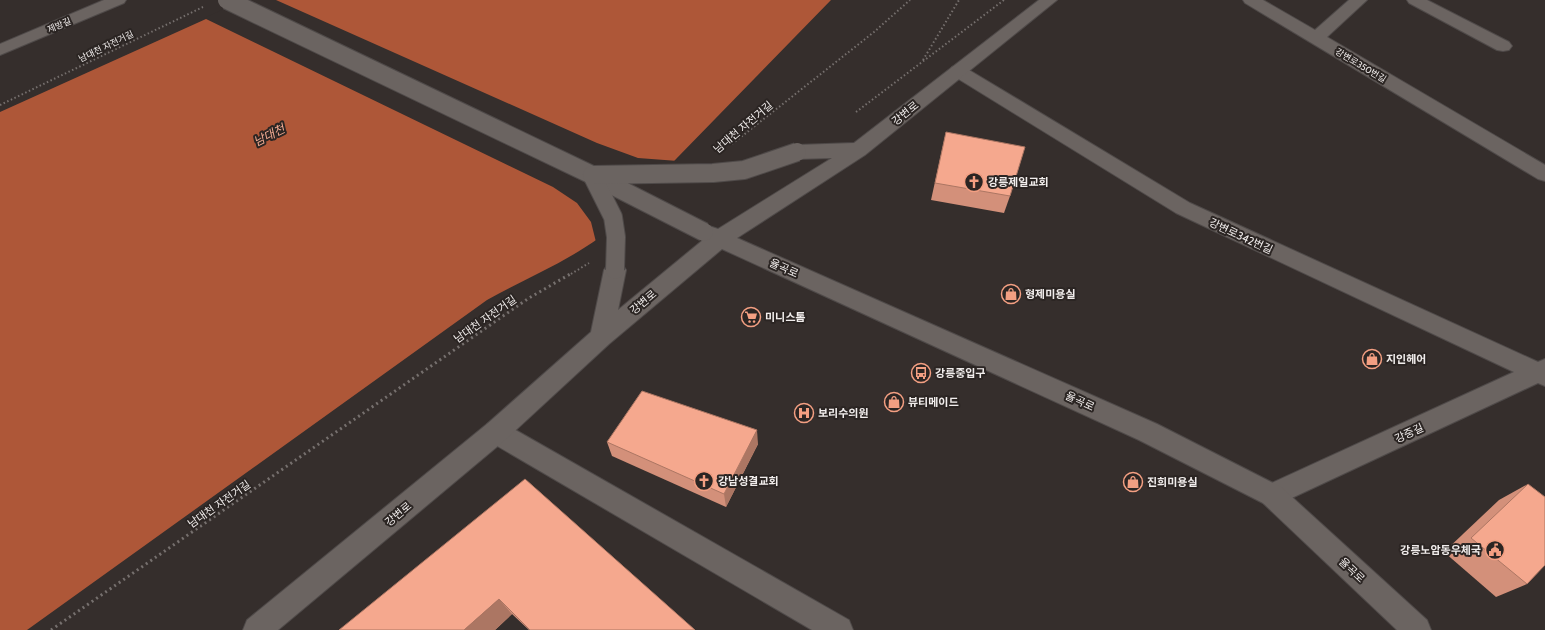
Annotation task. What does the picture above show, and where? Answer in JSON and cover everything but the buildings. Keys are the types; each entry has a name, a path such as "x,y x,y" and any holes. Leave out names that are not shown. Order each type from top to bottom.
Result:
{"street":[{"name":"제방길","path":"0,50 118,0"},
{"name":"율곡로","path":"227,0 592,175 712,235 917,326 1148,432 1272,495 1417,630"},
{"name":"강변로","path":"257,630 496,432 712,235 858,150 1049,0"},
{"name":"강변로350번길","path":"1251,0 1545,174"},
{"path":"1316,38 1358,0"},
{"path":"1415,0 1503,46"},
{"name":"강변로342번길","path":"958,71 1183,208 1543,373"},
{"path":"601,337 615,270 616,237 613,217 592,175 714,174 736,171 797,152 858,150"},
{"name":"강중길","path":"1272,495 1543,373"},
{"path":"496,432 839,630"}],"path":[{"name":"남대천 자전거길","path":"730,146 874,32 910,0"},
{"path":"921,63 959,0"},
{"path":"856,112 1004,0"},
{"name":"남대천 자전거길","path":"0,105 204,7"},
{"name":"남대천 자전거길","path":"51,630 528,298 596,259"}],"water":[{"name":"남대천","path":"248,0 831,0 599,238 558,263 487,300 27,630 0,630 0,112"}],"pier":[{"path":"244,0 276,0 597,143 638,158 678,161 596,242 591,222 577,203 553,187 204,18"}],"place":[{"name":"강릉제일교회","path":"974,182"},
{"name":"형제미용실","path":"1011,294"},
{"name":"미니스톰","path":"751,317"},
{"name":"지인헤어","path":"1372,359"},
{"name":"강릉중입구","path":"921,373"},
{"name":"뷰티메이드","path":"894,402"},
{"name":"보리수의원","path":"804,413"},
{"name":"강남성결교회","path":"704,481"},
{"name":"진희미용실","path":"1133,482"},
{"name":"강릉노암동우체국","path":"1495,550"}]}
